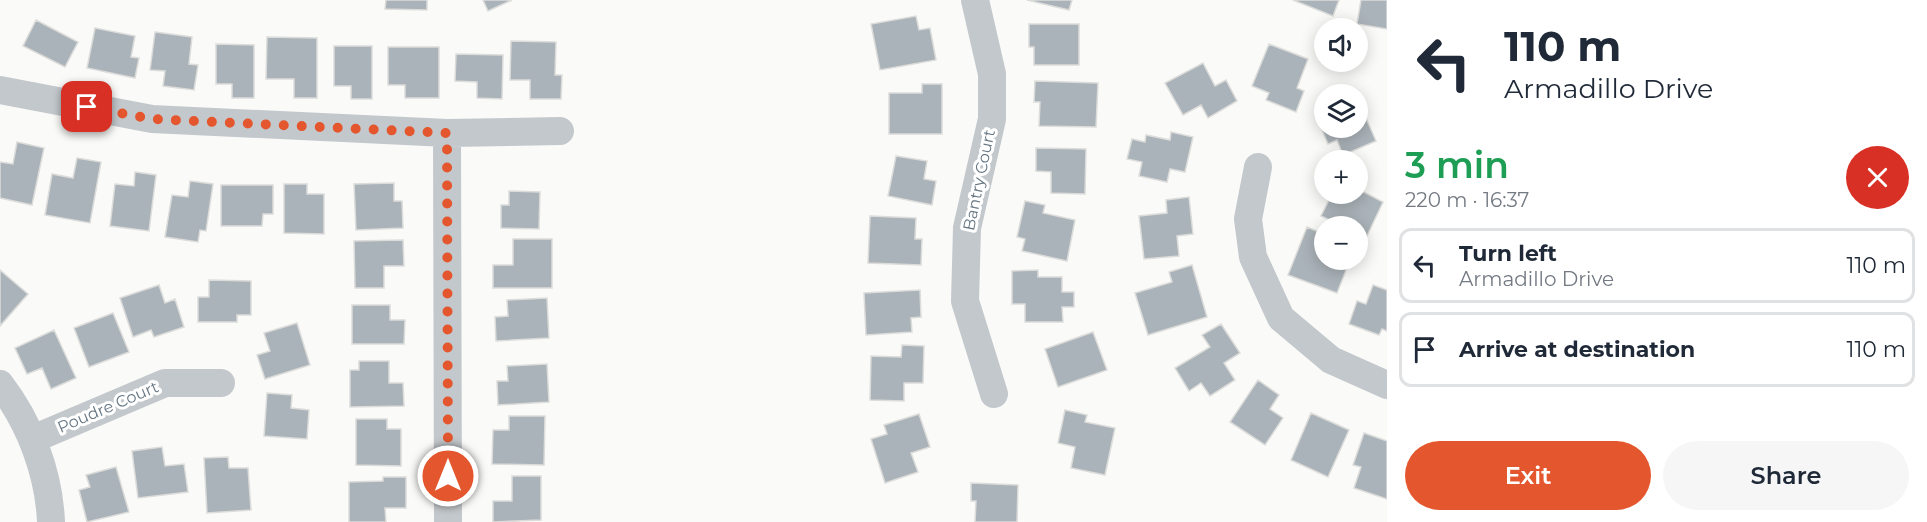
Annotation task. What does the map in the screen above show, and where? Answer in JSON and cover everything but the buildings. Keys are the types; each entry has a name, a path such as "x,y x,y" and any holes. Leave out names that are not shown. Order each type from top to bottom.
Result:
{"street":[{"name":"Bantry Court","path":"975,0 992,74 992,119 967,228 965,301 994,394"},
{"path":"0,90 152,119 447,133 561,131"},
{"path":"447,133 448,522"},
{"path":"1258,167 1248,219 1253,257 1281,318 1331,360 1387,385"},
{"name":"Poudre Court","path":"33,439 165,383 221,383"},
{"path":"0,384 33,439 45,480 51,522"}],"route":[{"path":"87,107 152,119 447,133 448,476"}]}
